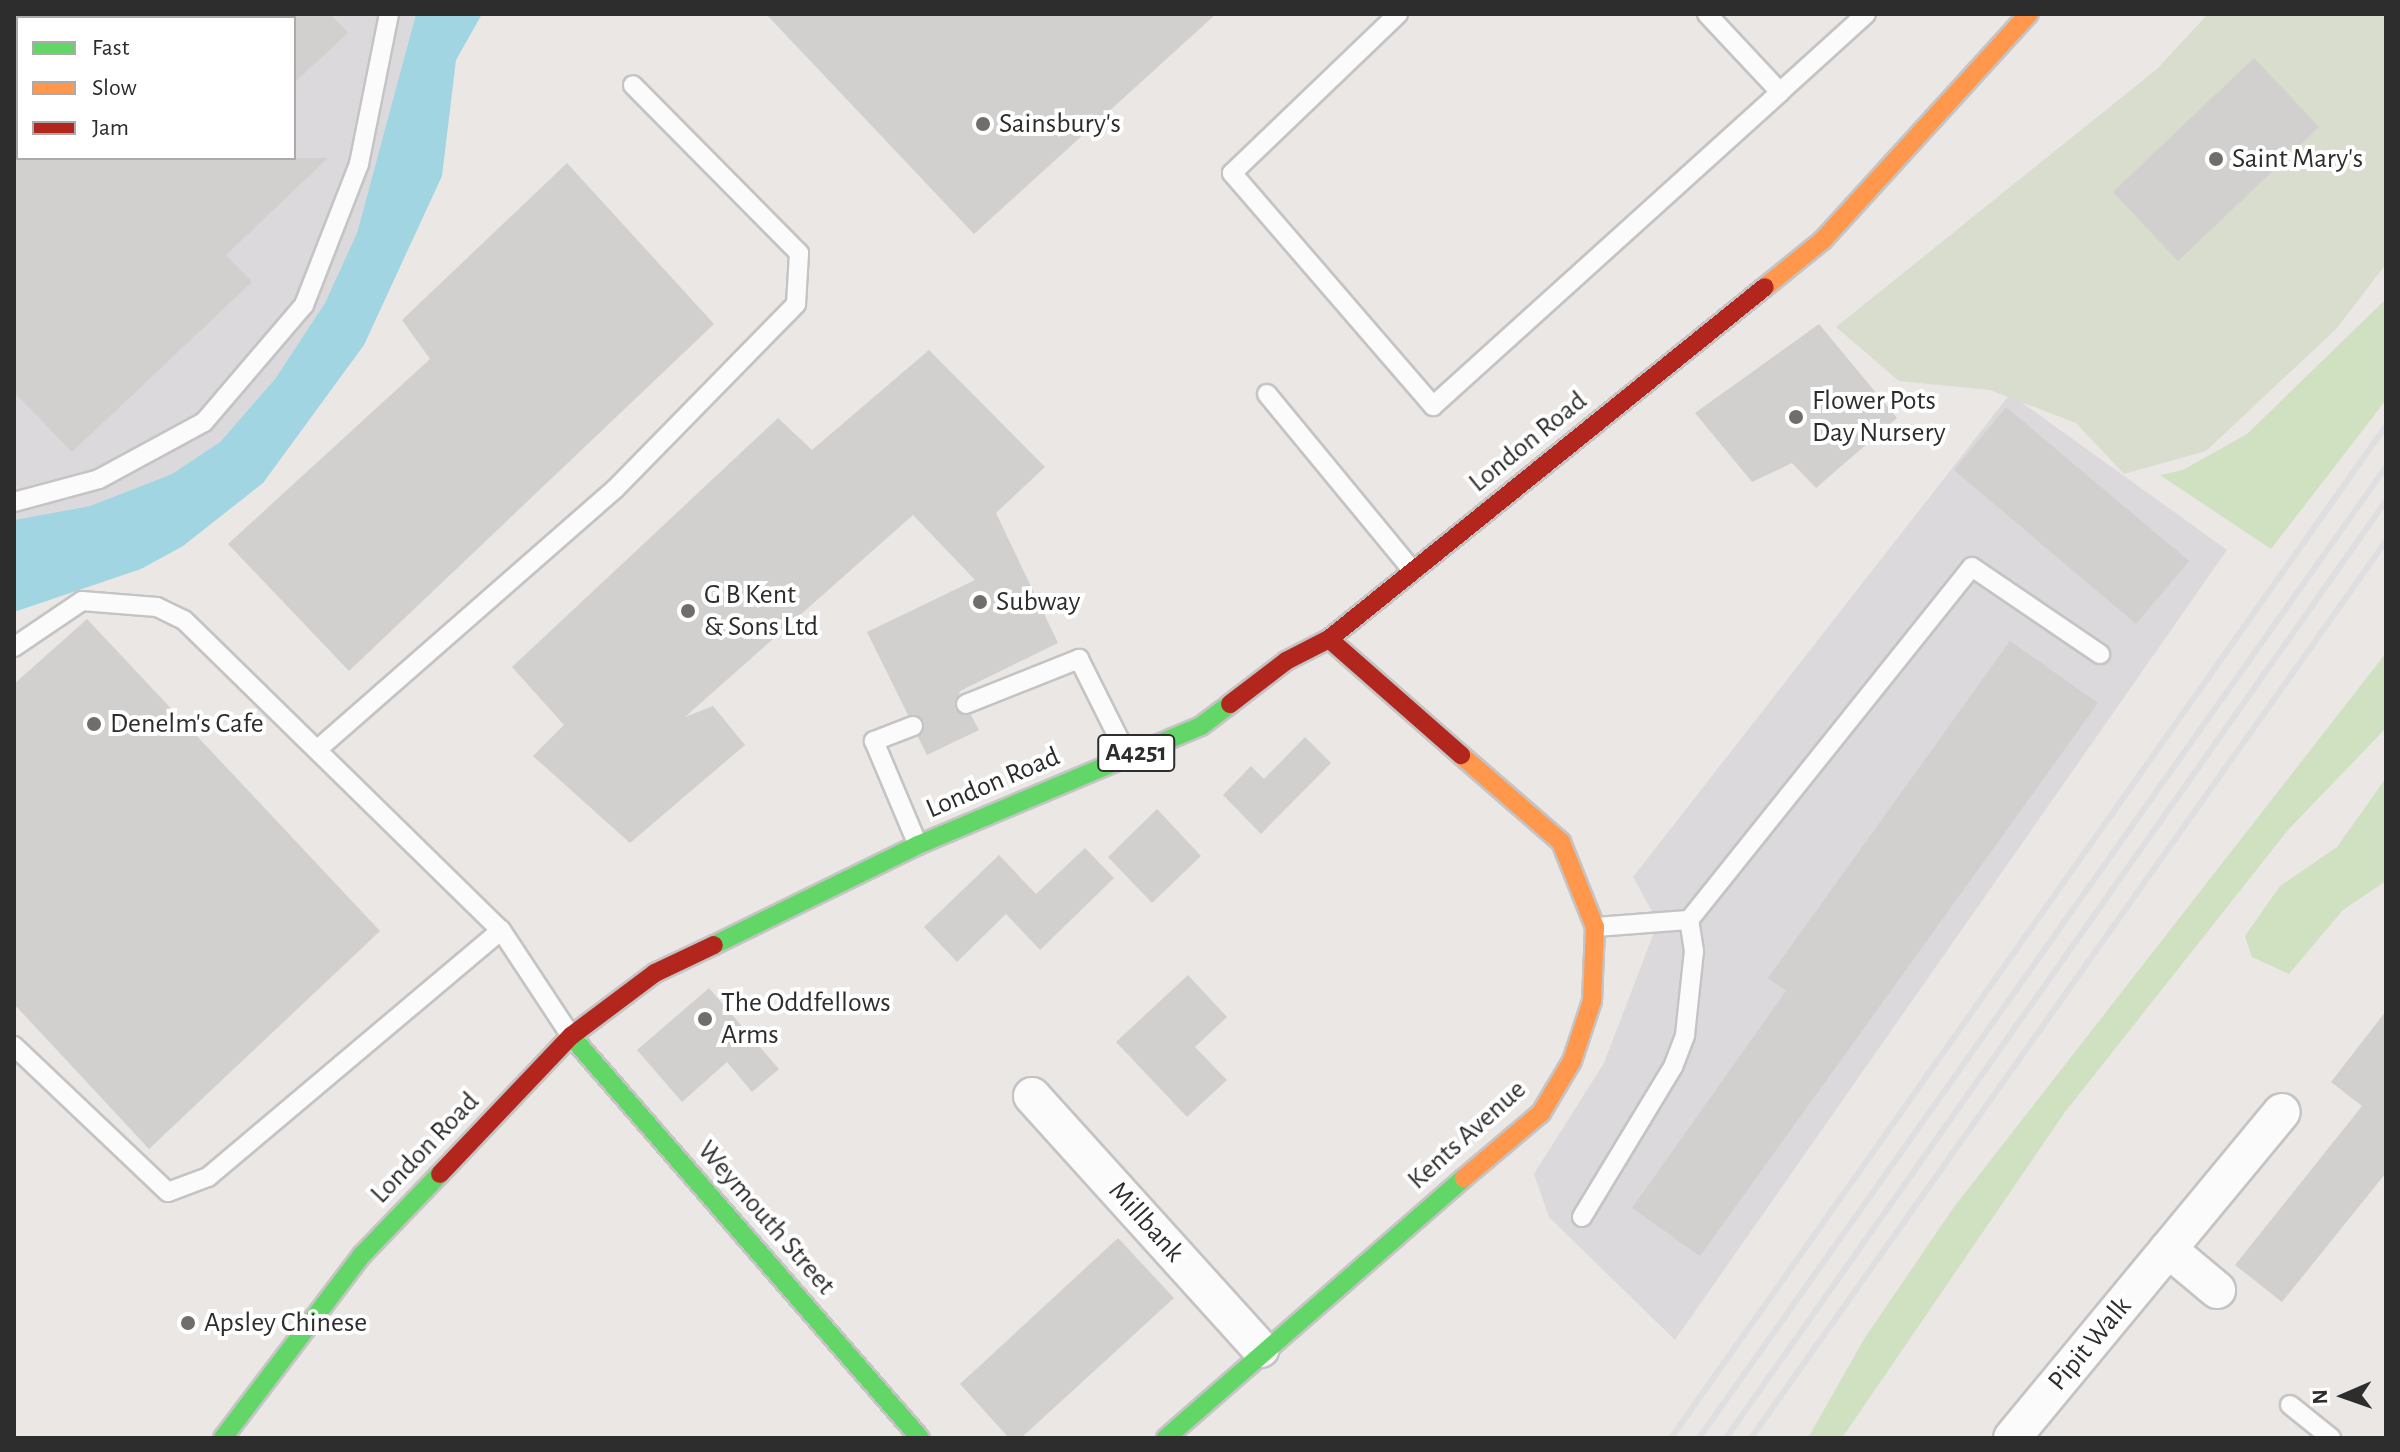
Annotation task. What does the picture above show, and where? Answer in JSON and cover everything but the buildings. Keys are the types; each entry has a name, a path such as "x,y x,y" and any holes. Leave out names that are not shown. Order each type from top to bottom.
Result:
{"main road":[{"name":"London Road","path":"231,1434 362,1255 571,1036 655,973 918,845 1201,726 1286,661 1329,639 1823,240 2029,14"},
{"name":"Kents Avenue","path":"1166,1438 1261,1349 1541,1113 1572,1061 1592,1001 1595,927 1561,842 1329,639"},
{"name":"Weymouth Street","path":"571,1036 920,1438"}],"street":[{"name":"Millbank","path":"1032,1096 1261,1349"},
{"name":"Pipit Walk","path":"2012,1438 2282,1112"},
{"path":"2168,1249 2217,1290"}],"lane":[{"path":"14,502 99,479 204,422 304,305 359,164 389,14"},
{"path":"1398,14 1232,173 1433,406 1866,14"},
{"path":"1707,14 1780,92"},
{"path":"318,749 615,489 796,304 799,253 633,85"},
{"path":"1267,394 1412,570"},
{"path":"1582,1217 1673,1067 1691,981 1689,920 1972,567 2100,654"},
{"path":"14,647 82,601 157,607 184,620 501,930 571,1036"},
{"path":"966,704 1079,659 1128,757"},
{"path":"913,726 874,741 918,845"},
{"path":"1595,927 1689,920"},
{"path":"14,1046 168,1192 208,1177 501,930"},
{"path":"2290,1405 2331,1438"}],"shaded area":[{"path":"14,14 416,14 357,233 325,303 275,379 220,442 172,474 90,506 14,520"},
{"path":"2010,394 2227,550 1675,1340 1549,1217 1534,1174 1604,1063 1658,922 1633,877"}],"green space":[{"path":"2208,14 2386,14 2386,264 2336,329 2206,451 2124,474 2076,423 1990,390 1899,381 1836,327 2157,69"},
{"path":"2386,299 2386,400 2271,549 2160,475 2183,470 2247,434"},
{"path":"2386,653 2386,728 2288,830 2065,1112 1842,1438 1808,1438 1864,1339 1954,1207"},
{"path":"2386,778 2386,881 2343,910 2289,974 2252,957 2245,936 2280,886 2337,847"}],"water":[{"path":"416,14 482,14 456,60 442,176 364,345 263,483 183,546 141,569 14,612 14,520 90,506 172,474 220,442 275,379 325,303 357,233"}],"railway":[{"path":"1671,1438 2386,426"},
{"path":"1699,1438 2386,467"},
{"path":"1726,1438 2386,501"},
{"path":"1751,1438 2386,541"}],"traffic: fast":[{"path":"714,945 918,845 1201,726 1230,704"},
{"path":"571,1036 920,1438"},
{"path":"223,1438 362,1255 440,1174"},
{"path":"1166,1438 1464,1178"}],"traffic: slow":[{"path":"1765,287 1823,240 2029,14"},
{"path":"1461,755 1561,842 1595,927 1592,1001 1572,1061 1541,1113 1464,1178"}],"traffic: jam":[{"path":"1230,704 1286,661 1329,639 1765,287"},
{"path":"1329,639 1461,755"},
{"path":"440,1174 571,1036 655,973 714,945"}],"place":[{"name":"Sainsbury's","path":"983,124"},
{"name":"Saint Mary's","path":"2216,159"},
{"name":"Flower Pots Day Nursery","path":"1796,417"},
{"name":"Subway","path":"980,602"},
{"name":"G B Kent & Sons Ltd","path":"688,611"},
{"name":"Denelm's Cafe","path":"94,724"},
{"name":"The Oddfellows Arms","path":"705,1019"},
{"name":"Apsley Chinese","path":"188,1323"}]}
